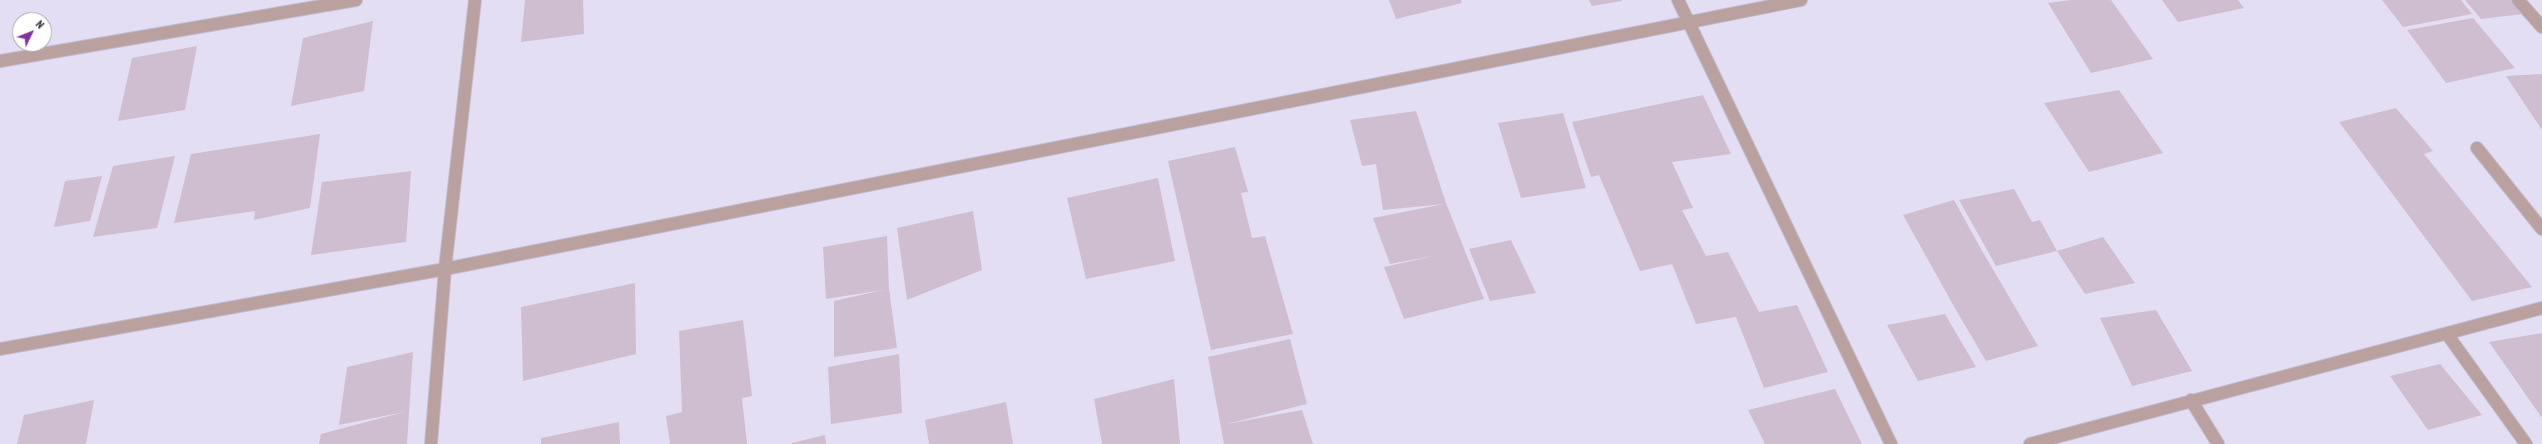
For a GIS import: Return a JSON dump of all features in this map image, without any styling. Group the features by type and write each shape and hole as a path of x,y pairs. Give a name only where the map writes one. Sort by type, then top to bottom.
{"street":[{"path":"0,61 356,0"},
{"path":"431,444 445,269 475,0"},
{"path":"1678,0 1891,444"},
{"path":"0,349 445,269 1689,24 1801,0"},
{"path":"2518,0 2542,27"},
{"path":"2477,148 2542,229"},
{"path":"2030,444 2542,308"},
{"path":"2447,334 2526,444"},
{"path":"2191,400 2218,444"}],"building":[{"path":"525,0 583,0 584,34 521,42"},
{"path":"1389,0 1461,0 1462,3 1396,19"},
{"path":"1589,0 1622,0 1622,1 1592,6"},
{"path":"2071,0 2111,0 2153,59 2091,73 2048,3"},
{"path":"2162,0 2238,0 2244,8 2178,22"},
{"path":"2382,0 2461,0 2472,14 2403,27"},
{"path":"2465,0 2511,0 2523,14 2481,19"},
{"path":"2473,18 2515,68 2446,83 2407,30"},
{"path":"373,21 364,91 291,106 303,38"},
{"path":"197,46 185,110 118,121 132,58"},
{"path":"2542,74 2542,130 2506,76"},
{"path":"2119,90 2163,153 2089,172 2044,103"},
{"path":"1703,95 1731,154 1672,162 1693,208 1682,210 1706,256 1728,252 1759,312 1797,305 1828,372 1764,388 1736,317 1696,324 1672,264 1640,271 1599,175 1591,177 1572,122"},
{"path":"2396,108 2433,151 2424,154 2532,287 2472,301 2339,122"},
{"path":"1416,111 1446,203 1484,299 1404,319 1384,267 1434,256 1390,264 1373,218 1444,204 1383,210 1376,164 1362,166 1350,120"},
{"path":"1563,113 1586,188 1521,198 1498,123"},
{"path":"320,134 310,208 254,220 255,211 174,223 191,154"},
{"path":"1235,147 1248,192 1241,193 1252,238 1265,236 1293,334 1211,350 1168,161"},
{"path":"175,156 157,228 93,237 113,166"},
{"path":"411,171 406,242 311,255 322,182"},
{"path":"102,176 90,221 54,227 65,181"},
{"path":"1158,178 1175,261 1086,279 1067,198"},
{"path":"2014,189 2032,222 2040,220 2057,251 1996,266 1959,200"},
{"path":"1954,200 2038,346 1986,361 1903,215"},
{"path":"973,211 982,270 907,300 897,228"},
{"path":"887,236 889,289 897,348 834,357 834,301 883,290 826,299 823,247"},
{"path":"2103,237 2135,283 2085,294 2057,251"},
{"path":"1511,240 1536,293 1490,301 1469,249"},
{"path":"635,283 636,354 523,381 521,307"},
{"path":"2156,310 2192,371 2132,386 2100,318"},
{"path":"1945,314 1976,367 1918,381 1887,325"},
{"path":"743,320 752,396 742,398 747,444 670,444 666,416 682,412 679,331"},
{"path":"2542,333 2542,418 2489,342"},
{"path":"1290,339 1307,404 1227,424 1302,410 1313,444 1224,444 1208,357"},
{"path":"413,352 407,444 319,444 321,434 404,412 339,425 347,367"},
{"path":"899,354 902,413 831,424 828,367"},
{"path":"2440,364 2482,415 2428,430 2390,376"},
{"path":"1174,379 1180,444 1102,444 1094,399"},
{"path":"1835,389 1862,444 1765,444 1748,410"},
{"path":"94,400 86,444 17,444 24,415"},
{"path":"1006,402 1013,444 929,444 925,420"},
{"path":"619,422 620,444 541,444 541,438"},
{"path":"825,435 826,444 792,444 792,443"}]}
